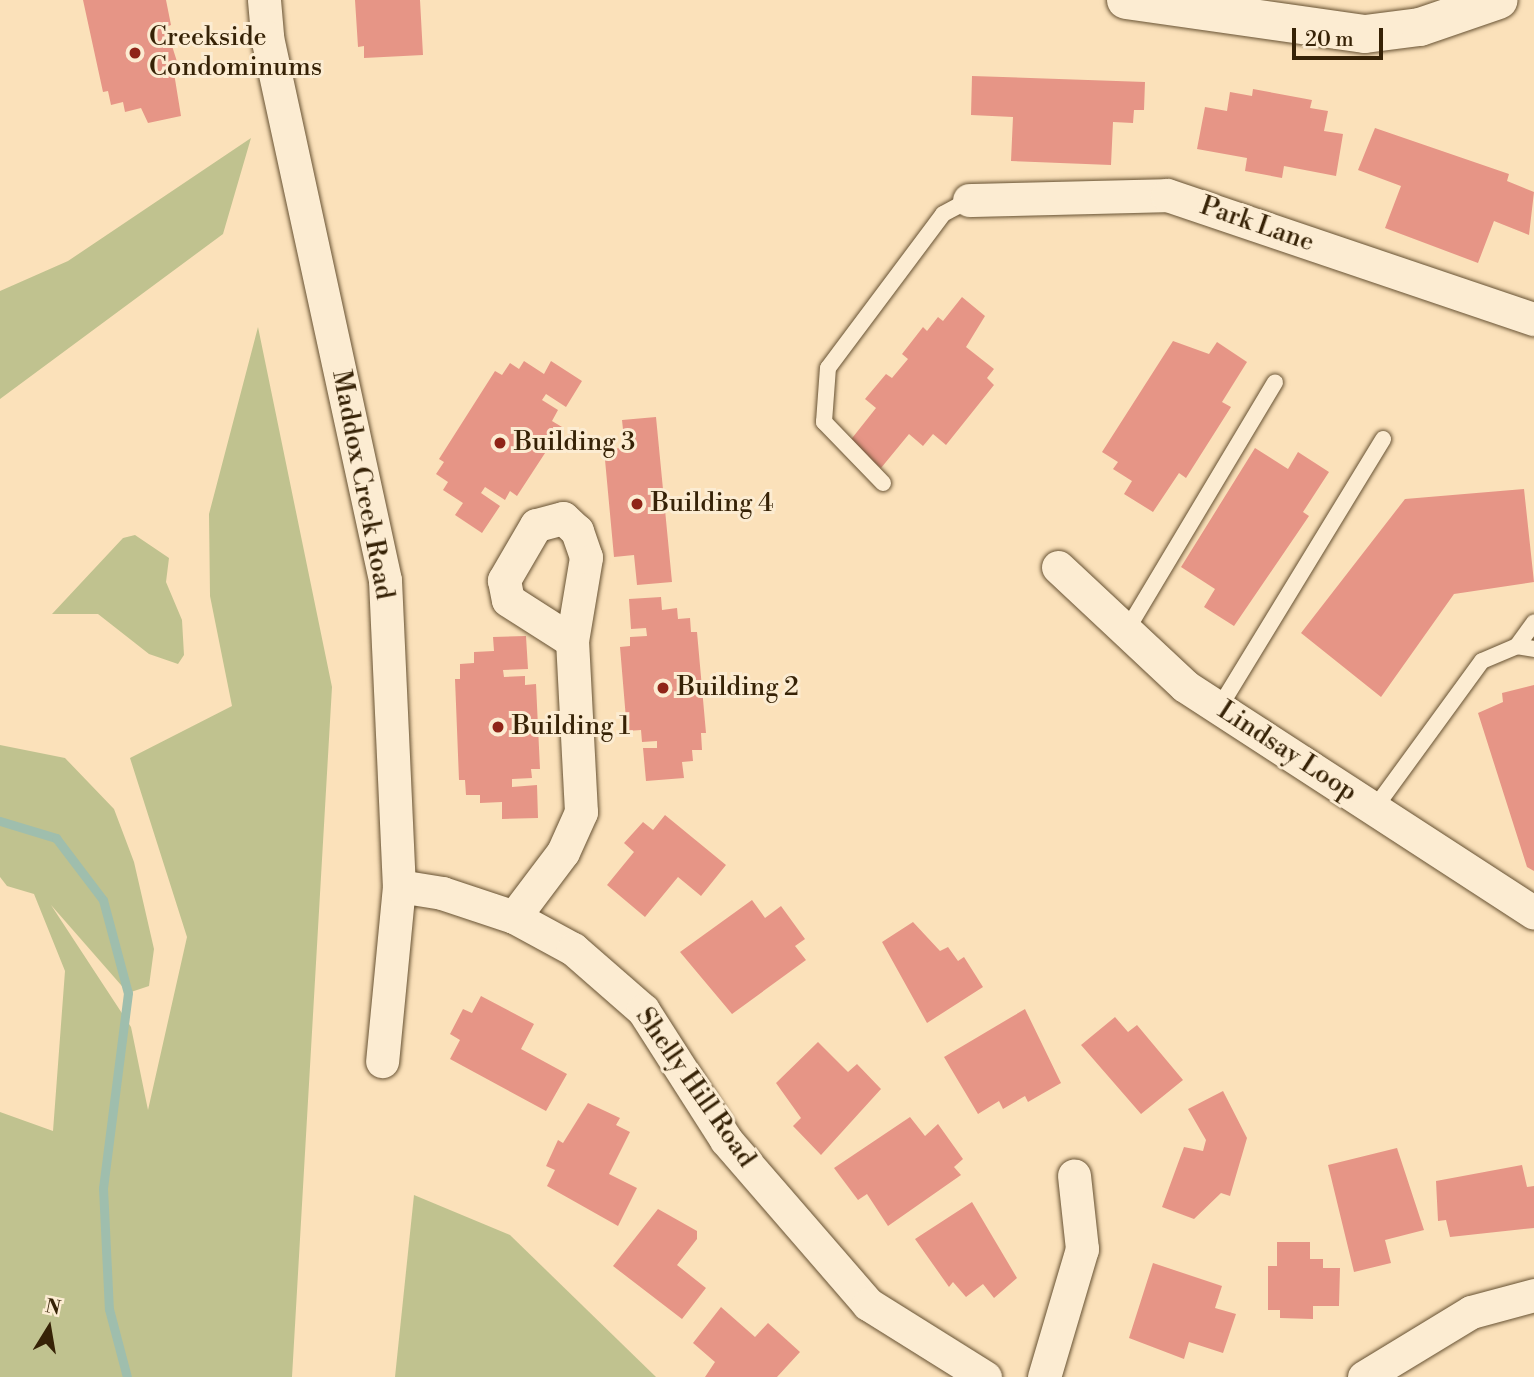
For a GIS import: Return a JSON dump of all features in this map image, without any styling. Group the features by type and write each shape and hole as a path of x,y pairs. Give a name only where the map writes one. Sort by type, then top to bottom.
{"street":[{"name":"Maddox Creek Road","path":"264,0 267,37 385,580 398,886 383,1061"},
{"path":"1126,0 1365,34 1420,27 1499,0"},
{"name":"Park Lane","path":"969,200 1167,195 1534,318"},
{"name":"Lindsay Loop","path":"1058,567 1125,633 1219,708 1534,913"},
{"path":"514,917 563,852 581,812 572,641"},
{"name":"Shelly Hill Road","path":"398,886 442,892 514,917 573,949 643,1010 726,1140 868,1304 985,1377"},
{"path":"1044,1377 1082,1249 1074,1175"},
{"path":"1364,1377 1471,1312 1534,1295"}],"lane":[{"path":"883,483 824,422 828,368 943,214 969,200"},
{"path":"1125,633 1275,382"},
{"path":"1219,708 1383,439"},
{"path":"1374,809 1482,662 1517,646 1534,622"},
{"path":"1517,646 1534,649"}],"green space":[{"path":"251,138 223,234 0,399 0,291 68,261"},
{"path":"258,327 332,687 292,1377 0,1377 0,1112 53,1131 65,971 34,894 7,886 0,877 0,745 65,758 114,809 134,862 154,949 149,986 128,993 51,905 131,1027 148,1110 187,937 130,758 232,706 210,596 209,514"},
{"path":"135,535 169,558 166,582 182,620 184,655 178,664 149,654 98,614 52,614 123,538"},
{"path":"414,1195 510,1235 656,1377 395,1377"}],"building":[{"name":"Creekside Condominums","path":"83,0 166,0 171,25 166,27 180,71 174,73 181,116 148,123 141,108 125,112 123,102 111,105 108,91 103,92"},
{"name":"Creekside Condominums","path":"355,0 420,0 423,55 364,58 364,46 358,47"},
{"path":"972,76 1145,82 1144,110 1134,110 1133,123 1113,122 1111,165 1011,161 1013,117 971,115"},
{"path":"1253,89 1312,100 1310,108 1328,111 1324,131 1343,134 1336,176 1284,166 1282,178 1245,171 1247,158 1197,149 1205,107 1227,111 1230,92 1252,96"},
{"path":"1375,128 1509,174 1507,181 1534,192 1529,235 1494,221 1478,263 1385,228 1401,186 1358,170"},
{"path":"962,297 985,316 966,347 994,369 987,378 994,385 946,445 933,434 923,446 909,434 881,468 849,442 876,408 865,399 886,374 892,378 908,359 902,354 923,327 927,331 938,317 943,321"},
{"path":"1173,341 1209,354 1217,342 1247,362 1222,402 1231,407 1186,478 1179,473 1153,512 1124,494 1132,481 1113,469 1118,462 1102,452"},
{"name":"Building 3","path":"524,361 544,374 551,361 582,381 566,407 546,394 542,400 558,410 552,421 562,427 517,496 510,491 505,500 485,487 481,493 500,506 482,533 455,515 463,503 443,490 448,482 436,474 444,462 439,459 495,371 502,375 510,363 519,369"},
{"name":"Building 4","path":"656,417 672,582 637,585 634,555 614,557 604,449 625,448 622,420"},
{"path":"1255,448 1288,469 1298,452 1329,472 1303,512 1309,516 1234,626 1204,607 1215,589 1181,567"},
{"path":"1524,489 1534,582 1454,594 1381,697 1301,633 1405,499"},
{"name":"Building 2","path":"661,597 662,610 677,608 678,619 690,618 691,632 697,632 706,733 701,733 702,750 692,750 693,761 682,762 684,778 646,781 643,748 657,748 657,741 642,742 641,730 627,731 620,647 630,646 630,637 647,636 646,628 631,629 629,599"},
{"name":"Building 1","path":"526,636 528,669 503,670 504,677 525,676 525,685 536,684 540,769 531,769 532,778 512,779 512,787 537,785 538,818 502,819 502,802 480,803 480,795 466,795 465,780 459,780 455,679 460,679 460,664 474,663 474,652 494,651 493,637"},
{"path":"1534,685 1534,871 1527,867 1478,713 1503,702 1502,693"},
{"path":"665,815 726,865 701,896 678,877 645,917 607,885 634,852 624,843 643,822 653,830"},
{"path":"752,900 765,918 781,906 805,939 795,946 806,960 732,1014 680,952"},
{"path":"913,922 940,951 948,947 958,961 964,957 983,987 927,1023 882,942"},
{"path":"481,996 534,1024 521,1049 567,1074 546,1111 450,1059 460,1040 450,1034 463,1009 472,1013"},
{"path":"1025,1009 1061,1083 1028,1102 1025,1096 1003,1109 999,1101 978,1114 944,1057"},
{"path":"1115,1017 1128,1032 1137,1025 1183,1080 1141,1114 1081,1045"},
{"path":"818,1042 848,1072 857,1064 881,1089 821,1155 793,1126 801,1118 776,1083"},
{"path":"1223,1091 1247,1138 1230,1196 1221,1193 1194,1219 1162,1207 1184,1147 1203,1151 1206,1140 1188,1109"},
{"path":"588,1103 620,1118 616,1125 630,1132 609,1174 637,1188 618,1226 547,1186 555,1170 546,1166 558,1140 563,1143"},
{"path":"910,1117 925,1136 938,1124 963,1159 954,1167 961,1175 888,1226 867,1194 858,1200 834,1168"},
{"path":"1397,1148 1424,1230 1385,1240 1391,1263 1354,1272 1328,1165"},
{"path":"1522,1165 1527,1187 1534,1186 1534,1228 1450,1237 1446,1220 1438,1221 1436,1181"},
{"path":"972,1202 1017,1278 994,1298 983,1284 966,1297 953,1282 949,1287 915,1239"},
{"path":"658,1209 697,1231 697,1239 677,1265 706,1288 682,1319 613,1266"},
{"path":"1277,1242 1310,1242 1310,1259 1323,1259 1323,1268 1340,1268 1339,1306 1313,1306 1313,1319 1280,1318 1280,1310 1268,1310 1268,1266 1277,1266"},
{"path":"1153,1263 1222,1286 1215,1308 1236,1314 1223,1353 1189,1342 1184,1359 1129,1338"},
{"path":"721,1307 755,1337 768,1323 800,1352 777,1377 705,1377 715,1362 693,1343"}],"waterway":[{"path":"0,821 56,838 103,900 128,993 103,1188 109,1309 127,1377"}],"place":[{"name":"Creekside Condominums","path":"135,53"},
{"name":"Building 3","path":"500,443"},
{"name":"Building 4","path":"637,504"},
{"name":"Building 2","path":"663,688"},
{"name":"Building 1","path":"498,727"}]}
